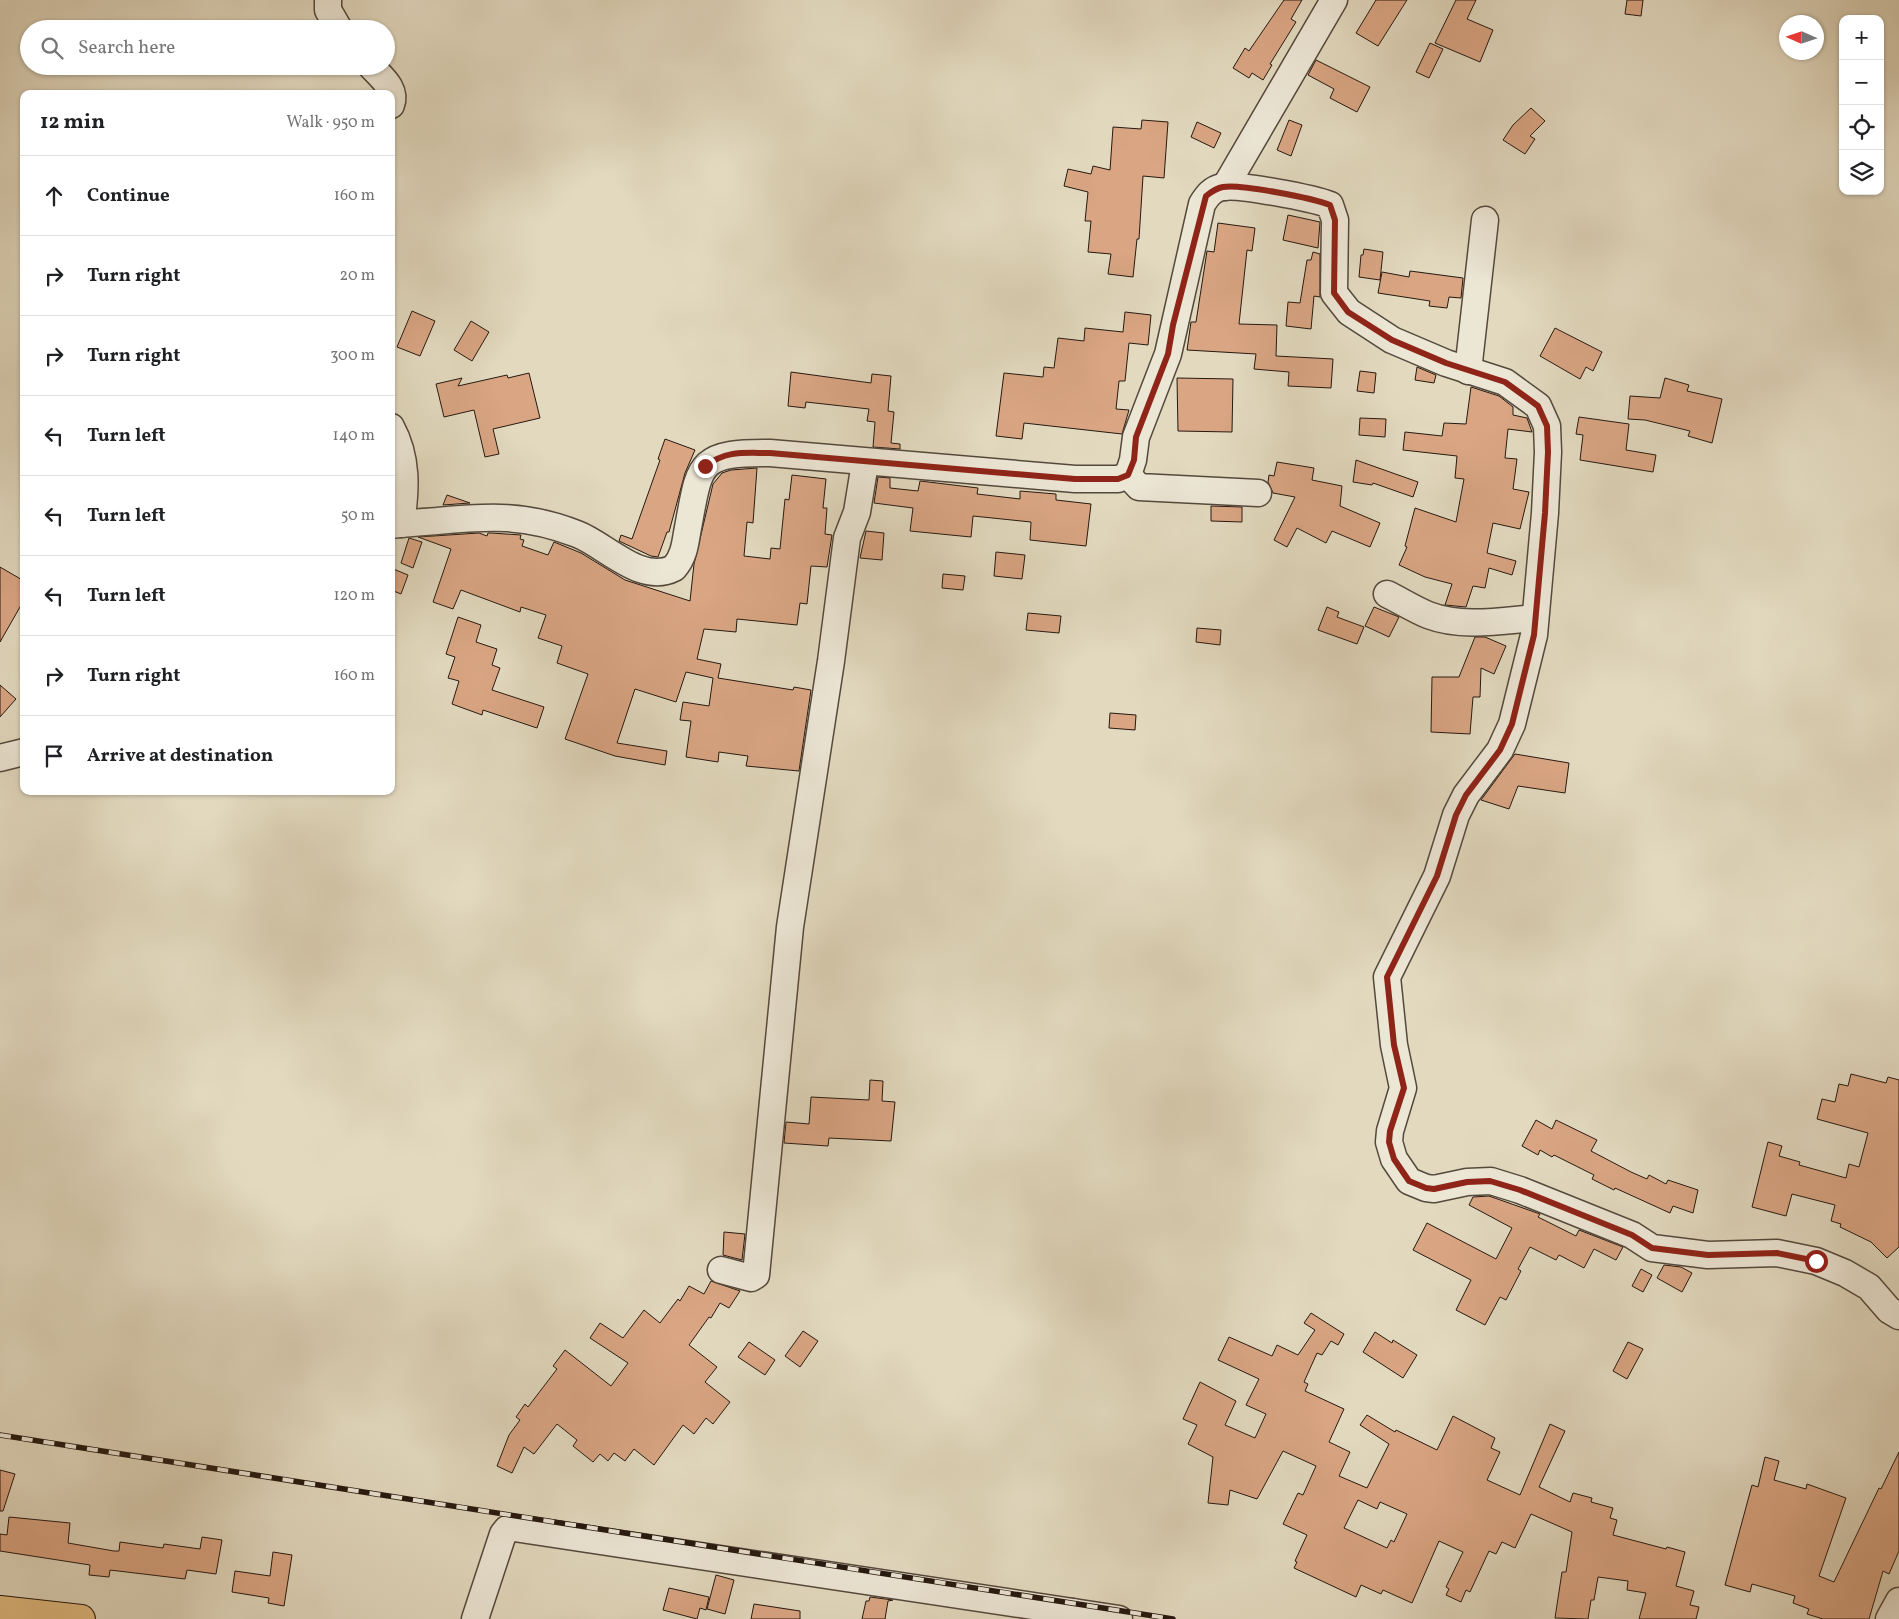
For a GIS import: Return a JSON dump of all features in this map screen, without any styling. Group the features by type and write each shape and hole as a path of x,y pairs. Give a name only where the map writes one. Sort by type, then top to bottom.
{"highway":[{"path":"0,1610 29,1616 81,1619"}],"street":[{"path":"328,0 328,10 334,20"},
{"path":"1225,187 1334,0"},
{"path":"379,75 392,90"},
{"path":"395,435 405,470 406,491 396,525 488,516 522,518 579,535 648,571 670,570 678,564 683,554 697,479 705,466 720,456 734,453 770,453 865,463 1098,480 1118,479 1128,475 1134,460 1136,437 1168,354 1202,204 1211,192 1225,187 1302,197 1330,205 1335,220 1334,293 1348,312 1392,340 1468,371 1505,382 1538,406 1547,426 1548,452 1545,513 1534,635 1507,738 1466,795 1456,815 1437,876 1387,977 1393,1036 1404,1088 1390,1131 1389,1142 1394,1159 1409,1181 1426,1188 1434,1189 1473,1181 1490,1181 1520,1190 1632,1235 1652,1248 1708,1255 1777,1253 1816,1261 1845,1273 1869,1287 1889,1310 1899,1316"},
{"path":"1468,371 1485,220"},
{"path":"721,1270 751,1278 756,1275 790,927 831,661 847,538 857,512 865,463"},
{"path":"1128,475 1139,487 1258,493"},
{"path":"1387,594 1427,615 1455,621 1479,623 1535,618"},
{"path":"0,758 20,753"},
{"path":"475,1619 502,1534 507,1529 514,1528 1065,1616 1119,1619"},
{"path":"1889,1619 1899,1601"}],"building":[{"path":"1284,0 1302,0 1291,19 1296,22 1270,64 1272,65 1263,80 1252,73 1249,78 1233,68 1245,48 1249,51"},
{"path":"1376,0 1407,0 1378,46 1356,33"},
{"path":"1456,0 1476,0 1467,19 1493,30 1480,62 1435,43"},
{"path":"1627,0 1643,0 1641,16 1625,14"},
{"path":"1430,43 1443,49 1429,78 1416,72"},
{"path":"1316,60 1370,87 1357,112 1330,98 1334,89 1308,75"},
{"path":"1531,108 1545,121 1530,136 1535,139 1525,154 1503,140 1513,125"},
{"path":"1142,120 1168,122 1164,178 1143,176 1139,239 1137,239 1133,277 1108,274 1111,254 1088,252 1091,221 1085,221 1088,192 1064,186 1068,169 1091,174 1093,166 1110,170 1113,127 1141,129"},
{"path":"1289,120 1302,125 1291,156 1277,150"},
{"path":"1197,122 1221,133 1214,148 1191,137"},
{"path":"1288,215 1320,222 1318,248 1283,240"},
{"path":"1218,223 1255,228 1252,251 1247,250 1239,324 1277,325 1276,356 1333,359 1331,388 1288,386 1289,372 1254,369 1256,354 1187,350 1191,322 1196,322 1207,251 1214,252"},
{"path":"1364,249 1383,252 1380,280 1359,277 1361,255 1363,255"},
{"path":"1313,252 1320,254 1320,297 1314,296 1311,329 1286,326 1288,302 1300,303 1307,260 1311,260"},
{"path":"1410,271 1463,278 1461,298 1449,297 1447,308 1429,306 1430,301 1378,293 1382,272 1409,277"},
{"path":"412,311 435,321 420,356 397,347"},
{"path":"1125,312 1151,315 1148,345 1129,343 1125,381 1119,381 1116,409 1129,410 1122,434 1024,423 1022,439 996,436 1004,373 1043,377 1044,367 1054,368 1058,338 1084,341 1085,328 1123,332"},
{"path":"471,321 489,332 472,361 454,350"},
{"path":"1555,328 1602,352 1593,371 1586,367 1580,379 1540,356"},
{"path":"1417,367 1436,375 1434,383 1415,380"},
{"path":"1360,371 1376,373 1374,393 1357,391"},
{"path":"791,372 871,383 872,374 891,376 888,411 894,412 891,443 900,444 900,449 873,447 875,422 867,421 869,409 806,402 805,408 788,406"},
{"path":"529,373 540,418 493,429 499,454 485,457 474,410 444,417 436,384 462,378 458,386 507,375 508,378"},
{"path":"1177,378 1233,379 1232,432 1178,431"},
{"path":"1665,378 1689,385 1687,391 1722,399 1712,443 1688,436 1690,431 1645,420 1628,419 1630,396 1660,398"},
{"path":"1471,387 1499,396 1513,407 1513,415 1527,418 1532,432 1508,429 1505,458 1517,459 1513,489 1529,492 1520,529 1493,523 1487,553 1516,561 1512,575 1489,568 1485,588 1473,586 1466,607 1445,605 1452,584 1425,577 1399,565 1407,547 1405,546 1415,508 1456,522 1464,479 1455,478 1457,456 1403,450 1405,432 1442,436 1444,423 1466,424"},
{"path":"1579,417 1629,424 1626,450 1656,455 1653,472 1580,460 1583,435 1576,434"},
{"path":"1360,418 1386,419 1385,437 1359,435"},
{"path":"665,439 695,450 685,473 669,532 667,532 658,557 651,556 619,541 621,535 632,539 660,460 658,459"},
{"path":"1356,460 1418,482 1413,497 1373,483 1372,485 1353,482"},
{"path":"1277,462 1314,468 1312,480 1342,486 1340,506 1380,523 1370,547 1332,531 1326,543 1297,528 1287,547 1274,540 1295,497 1273,493 1268,482 1269,475 1274,476"},
{"path":"757,468 753,523 747,522 744,556 770,559 771,548 780,549 785,499 789,500 792,475 826,479 823,508 827,508 825,534 832,535 827,567 811,566 807,604 800,603 797,625 737,619 736,632 704,629 697,659 721,664 718,678 793,690 794,687 811,690 799,771 746,766 748,756 719,752 718,762 686,757 691,721 680,720 683,702 709,706 713,678 686,672 676,702 635,689 617,743 667,751 665,765 615,756 565,739 588,674 557,663 562,646 538,638 546,615 521,607 520,612 461,590 453,609 433,602 451,549 418,537 479,533 487,536 488,533 521,535 520,539 524,540 522,546 548,555 554,542 581,553 625,580 690,601 694,564 713,484 722,473 731,470"},
{"path":"878,477 890,478 890,488 918,491 920,481 978,488 977,494 1020,499 1020,491 1056,494 1056,500 1091,504 1086,546 1030,540 1031,522 973,516 971,537 910,531 913,508 874,503"},
{"path":"447,495 470,503 443,505"},
{"path":"1211,506 1242,507 1242,522 1211,521"},
{"path":"866,531 884,533 882,560 860,558"},
{"path":"409,538 422,542 413,568 401,563"},
{"path":"996,552 1025,555 1022,579 994,576"},
{"path":"0,567 20,579 20,607 0,642"},
{"path":"395,570 408,575 401,594 395,592"},
{"path":"943,574 965,576 963,590 942,588"},
{"path":"1327,607 1339,612 1337,617 1364,627 1357,644 1318,630"},
{"path":"1374,607 1399,617 1389,637 1365,626"},
{"path":"1028,613 1061,616 1059,633 1026,630"},
{"path":"458,617 481,625 476,642 497,649 492,665 500,668 492,690 544,707 537,728 483,710 482,715 452,704 459,681 448,678 455,657 446,654"},
{"path":"1197,628 1221,630 1220,645 1196,642"},
{"path":"1475,637 1485,637 1506,646 1494,674 1481,668 1480,697 1473,697 1470,734 1431,732 1432,677 1459,677"},
{"path":"0,685 16,699 0,717"},
{"path":"1110,713 1136,715 1135,730 1109,728"},
{"path":"1515,754 1569,763 1565,793 1518,786 1509,809 1481,800"},
{"path":"1851,1074 1886,1083 1888,1077 1899,1080 1899,1247 1887,1258 1871,1242 1840,1227 1841,1224 1831,1221 1835,1205 1792,1194 1786,1216 1752,1207 1768,1142 1782,1146 1779,1156 1800,1162 1799,1165 1846,1178 1849,1164 1859,1167 1868,1133 1817,1119 1822,1099 1835,1102 1839,1084 1848,1086"},
{"path":"870,1080 883,1081 882,1101 895,1102 891,1141 829,1138 828,1146 784,1143 786,1122 809,1124 811,1097 869,1100"},
{"path":"1536,1120 1552,1129 1556,1120 1597,1140 1591,1151 1647,1179 1649,1175 1666,1184 1668,1180 1698,1190 1693,1213 1673,1206 1670,1213 1592,1179 1594,1175 1554,1155 1552,1157 1540,1150 1538,1155 1522,1146"},
{"path":"1489,1196 1540,1214 1538,1217 1576,1236 1579,1230 1623,1247 1616,1260 1594,1249 1584,1268 1559,1255 1556,1260 1530,1247 1518,1269 1521,1271 1506,1300 1500,1297 1485,1325 1456,1310 1471,1280 1413,1250 1427,1223 1496,1259 1512,1228 1469,1205 1473,1197"},
{"path":"724,1232 745,1234 742,1260 723,1255"},
{"path":"1664,1265 1681,1267 1692,1273 1682,1292 1657,1278"},
{"path":"1641,1269 1652,1275 1643,1292 1632,1286"},
{"path":"711,1281 740,1291 729,1308 720,1303 711,1318 709,1317 689,1345 717,1367 705,1382 730,1402 713,1424 706,1418 694,1434 683,1425 654,1465 634,1449 625,1461 614,1453 608,1461 600,1454 593,1462 573,1446 577,1440 557,1424 534,1454 524,1447 512,1473 497,1466 509,1435 520,1420 516,1417 525,1404 528,1407 557,1369 553,1366 565,1350 611,1386 628,1363 590,1338 600,1323 623,1338 644,1310 660,1323 678,1299 680,1301 689,1286 704,1294"},
{"path":"1311,1313 1344,1334 1338,1345 1331,1341 1322,1355 1317,1353 1304,1382 1308,1384 1305,1391 1344,1409 1329,1442 1350,1452 1339,1476 1367,1488 1389,1444 1360,1425 1367,1415 1395,1432 1396,1430 1437,1450 1453,1416 1495,1438 1491,1448 1500,1452 1487,1480 1520,1495 1550,1424 1565,1431 1539,1487 1570,1502 1573,1493 1592,1498 1591,1502 1613,1508 1610,1518 1617,1520 1613,1535 1685,1552 1676,1586 1694,1591 1690,1605 1699,1607 1696,1619 1639,1619 1646,1593 1627,1590 1628,1581 1598,1577 1588,1619 1555,1618 1562,1572 1566,1572 1572,1532 1531,1514 1515,1548 1502,1542 1496,1554 1489,1551 1470,1592 1466,1590 1461,1602 1446,1595 1449,1589 1446,1587 1463,1552 1439,1541 1412,1603 1383,1590 1381,1594 1361,1585 1356,1597 1294,1568 1297,1562 1295,1561 1307,1535 1283,1524 1298,1493 1303,1495 1316,1466 1283,1451 1257,1499 1230,1490 1228,1505 1208,1503 1213,1457 1188,1444 1197,1425 1183,1419 1200,1382 1236,1401 1225,1425 1255,1438 1266,1414 1246,1405 1259,1379 1218,1360 1229,1337 1272,1356 1277,1345 1298,1355 1315,1330 1304,1323","holes":["1358,1500 1377,1509 1380,1502 1407,1514 1394,1542 1391,1540 1387,1548 1344,1528"]},
{"path":"803,1331 818,1341 800,1367 785,1356"},
{"path":"1375,1332 1392,1343 1393,1340 1417,1355 1403,1378 1363,1352"},
{"path":"749,1342 775,1360 765,1375 738,1357"},
{"path":"1628,1342 1643,1349 1627,1379 1613,1371"},
{"path":"1899,1452 1899,1551 1889,1574 1883,1571 1869,1619 1823,1619 1807,1614 1809,1609 1793,1603 1795,1596 1752,1584 1750,1592 1725,1585 1752,1485 1758,1487 1765,1457 1779,1461 1774,1480 1806,1489 1807,1484 1846,1498 1819,1576 1834,1582 1879,1488 1881,1489"},
{"path":"0,1470 15,1474 3,1511 0,1511"},
{"path":"9,1517 70,1523 68,1543 114,1551 119,1551 120,1542 163,1548 164,1544 200,1549 202,1537 222,1540 216,1574 187,1570 185,1579 110,1570 109,1577 89,1575 90,1565 0,1551 0,1534 7,1535"},
{"path":"273,1552 292,1555 284,1606 268,1603 269,1598 232,1592 235,1571 270,1576"},
{"path":"716,1575 734,1580 725,1614 707,1609"},
{"path":"669,1588 709,1597 706,1610 700,1608 697,1619 663,1610"},
{"path":"870,1597 893,1600 888,1601 885,1619 862,1619 866,1601 869,1601"},
{"path":"754,1604 800,1611 800,1619 751,1619"}],"railway":[{"path":"0,1435 1173,1619"}],"route":[{"path":"705,466 720,456 734,453 770,453 865,463 1075,479 1118,479 1128,475 1134,460 1136,437 1168,354 1173,325 1196,237 1202,204 1206,196 1225,187 1302,197 1330,205 1334,212 1335,220 1334,293 1348,312 1392,340 1480,376 1505,382 1538,406 1547,426 1548,452 1545,513 1534,635 1512,724 1500,750 1466,795 1456,815 1437,876 1408,936 1394,959 1387,977 1388,1003 1394,1045 1404,1088 1390,1131 1389,1142 1394,1159 1409,1181 1426,1188 1434,1189 1479,1180 1490,1181 1520,1190 1632,1235 1652,1248 1708,1255 1777,1253 1816,1261"}]}
